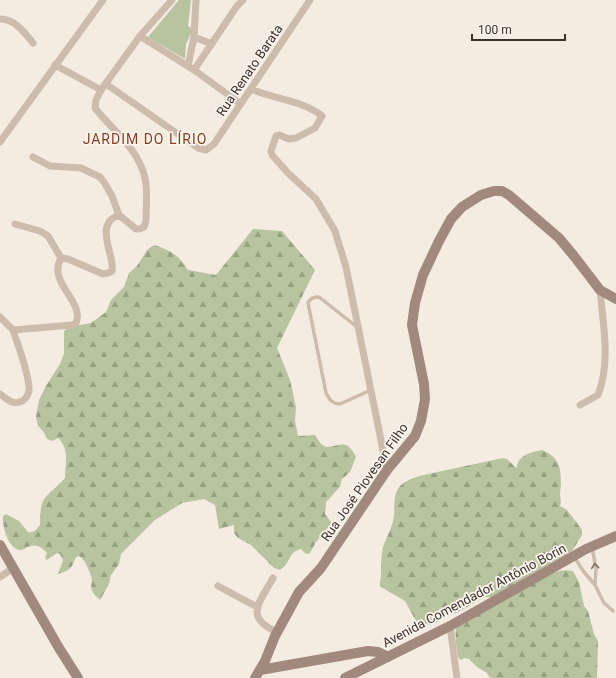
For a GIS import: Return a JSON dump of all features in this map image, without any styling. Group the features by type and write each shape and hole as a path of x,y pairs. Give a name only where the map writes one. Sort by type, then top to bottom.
{"street":[{"path":"0,142 103,0"},
{"path":"33,157 50,166 81,168 100,177 112,196 119,216 132,227 140,229 144,227 146,221 146,179 142,167 136,156 120,135 95,108 96,100 101,90 140,36 172,0"},
{"path":"191,68 196,0"},
{"path":"191,68 212,44 237,6 243,0"},
{"name":"Rua Renato Barata","path":"106,84 198,148 206,150 214,144 310,0"},
{"path":"0,19 8,19 19,26 33,43"},
{"path":"140,36 191,68 241,104"},
{"path":"194,37 212,44"},
{"path":"55,65 101,90"},
{"path":"251,89 297,104 322,116 315,128 296,138 289,139 279,135 276,136 271,151 272,155 288,173 316,199 335,231 346,267 387,470"},
{"name":"Rua José Piovesan Filho","path":"258,674 277,632 299,592 321,568 387,470 415,436 421,421 425,399 424,384 412,325 415,303 423,275 439,241 452,219 462,207 481,195 502,191 509,195 559,238 600,290 616,299"},
{"path":"61,258 68,259 102,274 108,274 112,271 112,260 107,248 106,235 109,224 114,217 119,216"},
{"path":"15,224 40,231 48,236 61,258"},
{"path":"13,330 72,325 76,323 78,312 60,281 58,263 61,258"},
{"path":"580,405 598,395 606,362 600,290"},
{"path":"0,317 13,330 28,384 28,395 20,402 12,403 0,394"},
{"name":"Avenida Comendador Antônio Borin","path":"345,678 450,626 573,556 616,536"},
{"path":"0,545 59,648 78,678"},
{"path":"0,577 13,568"},
{"path":"273,578 257,607 256,615 259,621 268,628 277,632"},
{"path":"218,586 257,607"},
{"path":"450,626 457,678"},
{"path":"258,674 368,651 378,652 388,657"}],"lane":[{"path":"358,327 319,297 313,297 308,302 326,393 330,401 335,404 340,404 371,390"},
{"path":"592,547 596,569 595,585"},
{"path":"573,556 595,585 604,603 613,611"}],"green space":[{"path":"179,0 191,0 188,26 193,29 186,44 185,59 148,37"},
{"path":"253,229 282,231 315,270 277,348 290,380 296,407 295,421 298,436 315,435 321,444 326,447 344,444 347,445 356,457 350,472 342,479 340,487 326,502 325,514 331,522 330,526 316,542 310,553 306,554 301,549 297,551 291,555 284,567 280,570 274,568 251,545 238,538 234,533 234,525 219,529 215,505 204,499 182,503 155,520 121,554 119,564 111,575 109,584 100,600 95,595 91,587 92,580 90,574 85,563 79,556 76,557 70,568 58,574 63,560 60,554 57,553 47,560 45,558 47,553 37,546 32,546 21,550 16,549 9,541 4,525 3,516 6,514 19,521 28,532 35,531 40,525 41,507 45,497 65,478 66,457 62,442 58,438 52,441 47,439 43,431 38,426 36,417 39,400 60,364 64,354 64,331 69,327 91,323 106,312 111,300 124,287 129,273 137,266 147,250 154,245 174,254 181,260 188,270 216,275"},
{"path":"542,450 552,456 558,463 561,478 560,506 567,510 577,523 582,530 582,535 572,551 508,589 521,587 547,575 560,571 573,571 579,582 584,606 588,611 594,634 598,641 597,678 490,678 487,673 477,667 469,659 459,659 456,646 456,626 491,597 485,597 430,625 416,621 405,601 380,585 383,547 393,521 396,493 402,484 419,476 503,458 507,459 516,468 523,457 530,453"}],"district":[{"name":"JARDIM DO LÍRIO","path":"145,139"}]}
